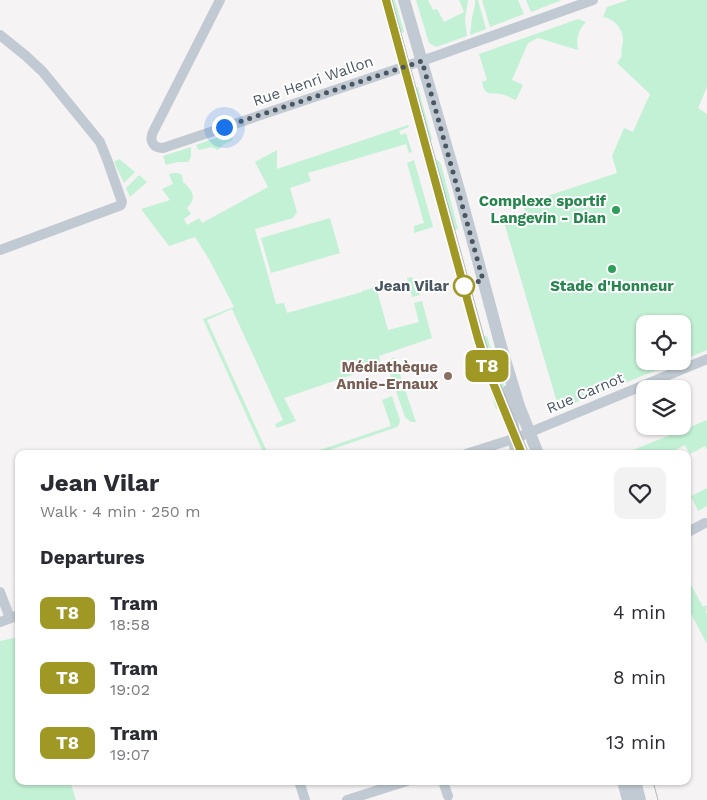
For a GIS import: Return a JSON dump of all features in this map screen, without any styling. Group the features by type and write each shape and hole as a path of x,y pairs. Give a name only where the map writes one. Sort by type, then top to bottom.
{"street":[{"name":"Rue Henri Wallon","path":"220,0 153,132 151,140 153,145 158,148 164,148 422,61 593,0"},
{"path":"404,0 500,343 537,450"},
{"path":"0,36 43,72 100,142 122,202 116,208 0,250"},
{"path":"500,343 508,382 515,450"},
{"name":"Rue Carnot","path":"479,450 514,439 707,359"},
{"path":"691,530 705,523"},
{"path":"0,592 10,619"},
{"path":"300,785 305,800"},
{"path":"346,800 393,785"},
{"path":"445,785 448,796"},
{"path":"624,785 628,800"},
{"path":"636,785 640,800"}],"green space":[{"path":"383,0 395,0 404,32 392,36"},
{"path":"416,0 428,0 433,10 437,9 444,22 464,12 459,0 468,0 465,20 467,36 436,47 429,43"},
{"path":"475,0 478,0 486,29 470,35 475,5"},
{"path":"482,0 518,0 524,14 490,27"},
{"path":"526,0 562,0 531,12"},
{"name":"Complexe sportif Langevin - Dian","path":"628,0 707,0 707,87 698,108 707,114 707,350 691,357 691,315 636,315 636,370 657,370 559,409 504,222 526,215 523,204 617,173 612,156 624,128 633,132 650,94 617,63 622,56 623,36 620,28 614,22 603,17 607,7"},
{"path":"578,19 586,22 578,35 578,50 538,38 528,43 512,80 523,85 516,100 502,94 486,92 482,82 487,80 479,54"},
{"path":"418,87 432,139 423,147 407,90"},
{"path":"408,125 409,127 399,131 401,135 406,133 412,152 409,153 406,144 308,173 311,181 290,188 297,212 293,218 255,229 276,304 284,303 287,313 376,287 388,330 419,322 414,303 422,301 432,338 379,356 381,365 284,398 296,421 277,428 275,424 283,420 232,309 207,320 266,450 262,450 203,319 234,307 195,237 169,246 141,209 170,200 162,189 173,184 169,174 179,173 182,175 183,182 191,191 193,197 187,208 191,214 184,219 187,225 199,218 202,223 268,187 255,162 277,150 277,169"},
{"path":"231,133 233,140 218,150 211,147 200,150 196,145"},
{"path":"191,147 191,157 188,162 166,165 163,156"},
{"path":"426,158 435,158 441,164 458,229 447,233"},
{"path":"119,159 135,172 124,183 114,162"},
{"path":"414,160 433,227 414,233 414,226 424,223 407,163"},
{"path":"139,175 147,182 130,197 126,188"},
{"path":"330,218 340,253 271,273 261,238"},
{"path":"412,277 417,284 420,295 412,297 407,278"},
{"path":"487,336 504,385 507,406 496,409 475,338"},
{"path":"394,357 416,422 411,422 405,417 388,368 389,361"},
{"path":"392,396 400,420 397,427 330,450 320,450 391,426 382,400"},
{"path":"707,420 707,449 705,446 691,453 691,450 688,450 685,445 676,450 633,450 670,435 691,435 691,426"},
{"path":"707,488 707,506 698,511 691,496"},
{"path":"691,585 703,607 707,605 707,644 691,614"},
{"path":"15,638 15,785 71,785 76,800 0,800 0,641"}],"tram line":[{"name":"T8","path":"386,0 478,339 489,373 520,450"},
{"path":"392,0 484,337 495,371 527,450"},
{"path":"654,785 658,800"}],"place":[{"name":"Complexe sportif Langevin - Dian","path":"616,210"},
{"name":"Stade d'Honneur","path":"612,269"},
{"name":"Jean Vilar","path":"464,286"},
{"name":"Médiathèque Annie-Ernaux","path":"448,376"}],"route":[{"path":"224,127 422,61 483,280 464,286"}]}
